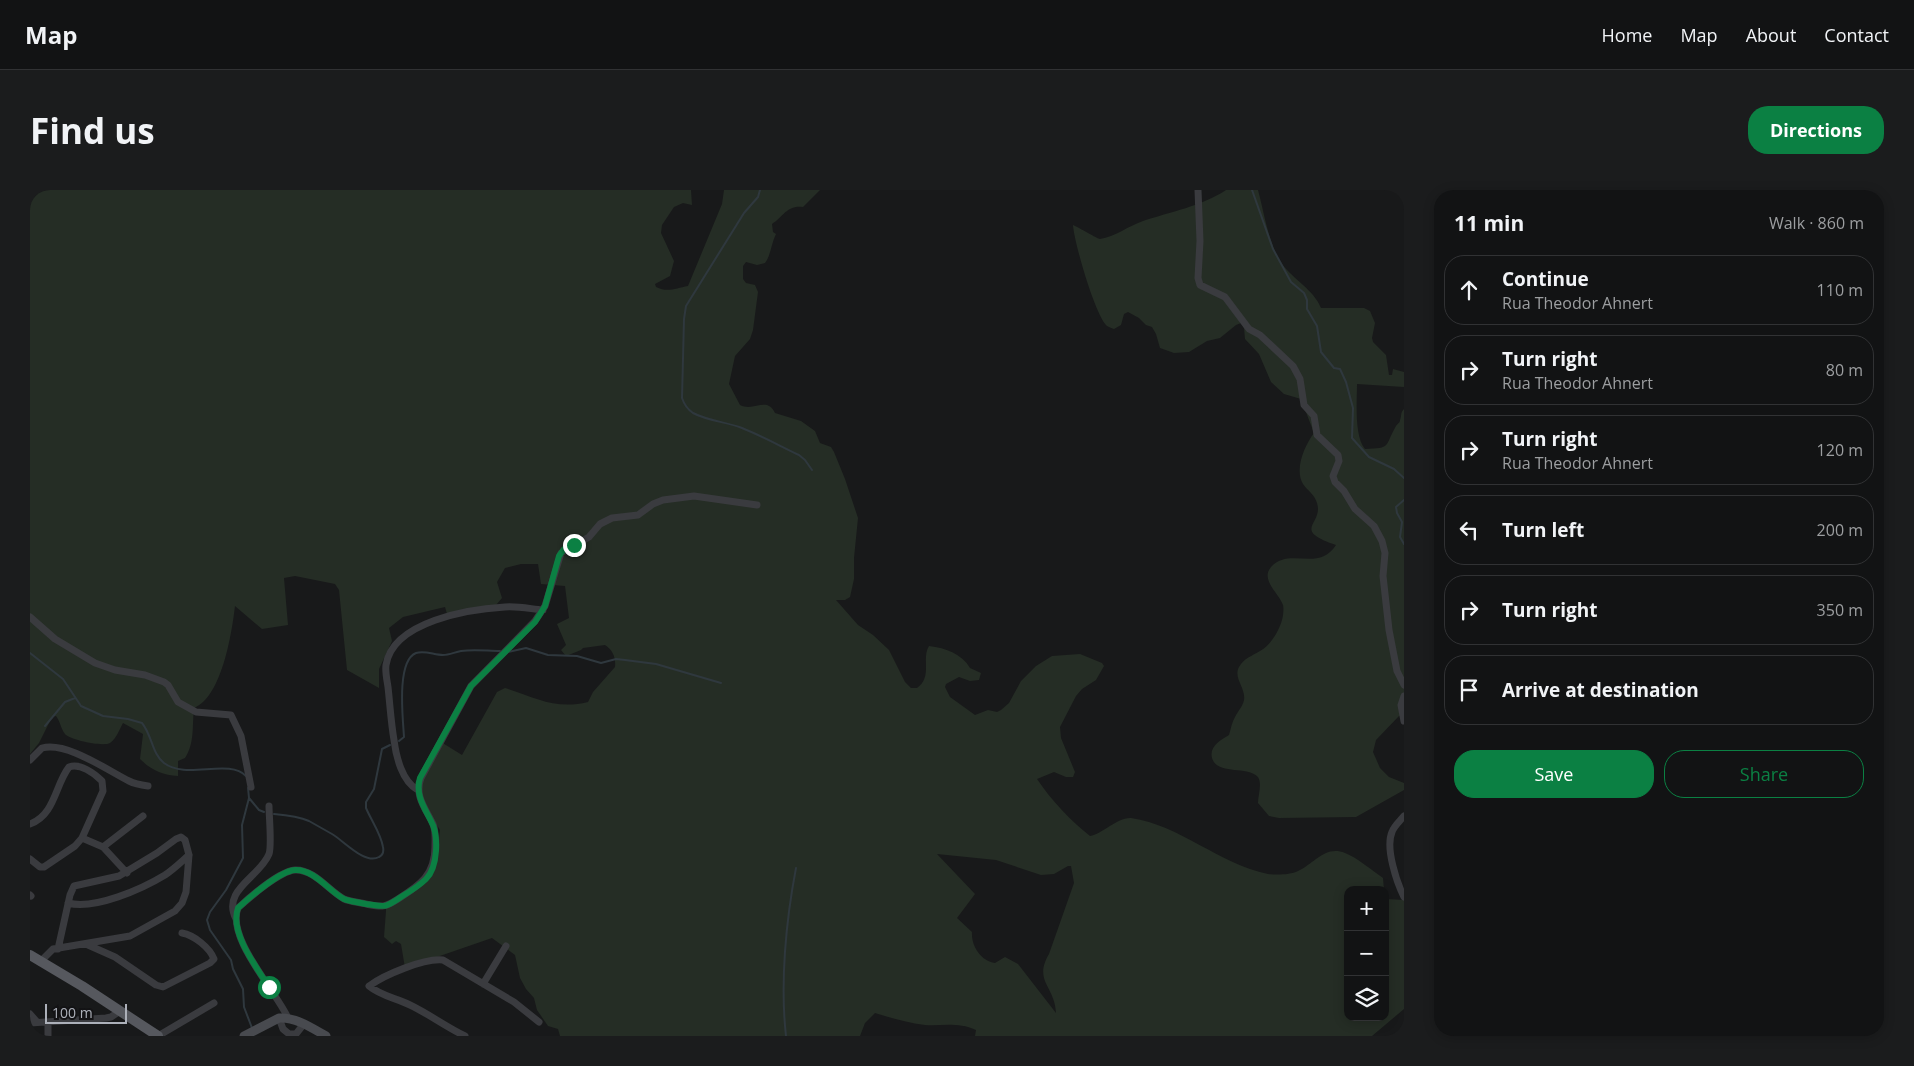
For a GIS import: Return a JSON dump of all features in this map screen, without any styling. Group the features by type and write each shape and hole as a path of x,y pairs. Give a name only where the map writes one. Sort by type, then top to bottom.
{"main road":[{"path":"30,955 82,986 158,1036"},
{"path":"251,1032 284,1018 326,1036"}],"street":[{"path":"1198,190 1200,242 1198,278 1200,285 1225,297 1235,308 1245,325 1260,335 1293,366 1300,378 1304,405 1314,416 1317,436 1338,455 1339,461 1333,476 1334,482 1344,491 1355,509 1374,526 1382,541 1385,559 1383,576 1389,630 1396,671 1404,685"},
{"path":"237,921 238,908 248,898 278,877 295,870 300,870 312,876 344,899 379,907 387,906 425,880 431,872 435,856 435,830 418,790 418,785 465,694 486,670 535,622 543,610 561,553 589,537 600,524 612,518 638,515 658,502 690,496 757,505"},
{"path":"418,790 411,785 406,777 396,754 393,736 386,664 396,645 419,626 456,615 507,607 543,610"},
{"path":"30,618 55,640 95,663 115,670 146,675 164,682 168,685 178,702 196,712 231,715 241,736 251,787"},
{"path":"1404,696 1401,704 1404,721"},
{"path":"30,760 42,748 60,748 103,766 128,780 148,786"},
{"path":"30,824 41,817 51,804 68,767 79,766 100,779 103,791 82,838 75,846 44,867 40,867 30,859"},
{"path":"269,806 269,854 234,898 231,908 243,943 251,959 280,1003 284,1018 285,1034 293,1035 304,1025"},
{"path":"103,847 143,816"},
{"path":"1404,816 1391,833 1390,848 1398,886 1404,897"},
{"path":"40,962 50,951 130,936 177,909 185,896 189,852 185,840 179,837 127,873 114,878 75,885 71,890 58,949"},
{"path":"82,838 103,847 127,873"},
{"path":"68,904 91,904 127,892 163,876 189,852"},
{"path":"88,945 110,954 156,985 163,986 214,960 213,956 202,944 182,933"},
{"path":"482,984 506,946"},
{"path":"466,1036 453,1033 412,1006 384,995 370,986 382,978 403,970 439,960 446,962 514,1002 539,1022"},
{"path":"158,1036 214,1003"},
{"path":"30,1014 33,1022 48,1022 112,1018 120,1011"},
{"path":"48,1022 48,1036"}],"shaded area":[{"path":"30,190 691,190 692,205 683,203 674,207 662,225 661,233 674,261 670,276 655,284 660,289 668,290 688,286 722,204 724,190 820,190 803,207 789,209 772,224 773,232 776,234 765,263 757,265 746,262 743,266 743,279 746,283 755,285 758,292 753,330 750,339 735,356 729,384 740,405 745,407 768,406 775,413 801,421 815,431 820,443 831,447 834,452 858,518 854,579 850,597 845,600 836,600 858,625 873,635 889,650 905,682 911,688 917,688 922,683 926,673 926,656 929,646 953,652 963,659 970,668 981,673 979,680 970,681 959,677 946,684 945,687 950,697 975,715 988,710 997,712 1001,710 1009,703 1021,681 1036,666 1052,656 1080,654 1102,663 1104,666 1096,680 1082,689 1076,696 1060,727 1061,738 1075,772 1073,777 1066,777 1054,772 1037,779 1055,802 1090,836 1121,820 1131,818 1166,828 1233,862 1268,874 1295,872 1331,851 1345,853 1354,858 1383,878 1384,886 1344,886 1344,1021 1389,1021 1389,899 1404,900 1404,1009 1372,1036 975,1036 976,1030 963,1026 925,1025 875,1013 865,1023 860,1036 560,1036 558,1029 548,1026 537,1010 534,998 520,978 515,955 492,938 405,968 401,944 396,941 392,944 384,937 386,907 415,888 432,874 434,870 440,830 413,786 441,742 462,755 497,692 505,688 556,704 566,705 588,702 593,692 615,667 613,654 605,645 583,648 566,656 561,650 566,645 557,624 569,618 565,586 541,584 538,564 521,564 505,568 497,582 502,598 496,605 447,614 445,607 403,617 389,628 392,641 379,669 379,688 347,670 339,590 335,584 295,576 284,578 288,625 262,629 235,606 224,663 212,691 204,702 194,708 190,746 185,758 178,761 178,776 157,771 140,759 143,734 123,723 110,743 101,744 80,741 68,736 65,734 56,716 52,717 39,743 30,754","holes":["937,854 996,860 1041,875 1054,874 1071,866 1074,883 1043,971 1046,984 1055,1004 1056,1013 1018,964 1005,957 995,963 990,962 978,952 973,942 972,932 957,918 975,894"]},
{"path":"1226,190 1258,190 1270,238 1277,257 1282,264 1309,290 1321,308 1364,308 1370,311 1375,323 1373,342 1386,355 1389,375 1392,375 1393,369 1404,372 1404,387 1357,384 1359,436 1365,449 1380,448 1386,445 1400,422 1404,409 1404,715 1399,716 1376,740 1373,752 1380,768 1389,777 1404,783 1404,790 1356,817 1279,818 1269,816 1258,803 1260,785 1257,776 1246,771 1219,767 1212,758 1212,750 1219,741 1229,735 1234,719 1242,706 1244,696 1238,679 1239,667 1246,659 1264,649 1271,642 1282,620 1283,605 1269,582 1268,572 1279,561 1321,557 1329,553 1336,545 1322,540 1312,530 1318,510 1317,503 1313,495 1303,484 1300,464 1304,450 1314,433 1301,399 1284,394 1271,382 1259,354 1245,339 1244,328 1241,323 1220,338 1207,341 1189,352 1174,353 1160,348 1152,327 1128,312 1124,314 1121,325 1114,329 1107,326 1091,294 1074,234 1073,225 1100,239 1106,238 1143,221 1217,196"}],"waterway":[{"path":"760,190 758,197 744,213 686,306 682,398 686,406 693,413 736,426 764,438 799,455 812,470"},
{"path":"1252,190 1273,249 1291,282 1304,293 1307,300 1307,309 1317,326 1321,352 1334,368 1340,369 1346,382 1353,408 1352,438 1369,457 1394,469 1404,478"},
{"path":"1404,500 1396,507 1402,522 1400,537 1404,544"},
{"path":"508,652 526,648 548,655 577,656 601,663 616,659 656,664 721,683"},
{"path":"399,741 404,737 402,691 403,678 410,658 419,652 447,655 466,650 500,651"},
{"path":"30,653 63,679 81,706 103,716 142,723 157,755 164,763 173,768 184,770 229,769 238,771 246,776"},
{"path":"45,726 65,702 75,698"},
{"path":"274,814 305,819 332,834 367,858 373,859 380,856 383,852 382,842 366,808 366,802 374,789 382,749 390,745"},
{"path":"248,788 249,798 242,825 243,858 207,920 210,930 231,960 233,969 243,989 244,1007 252,1028"},
{"path":"249,798 259,810 264,812"},
{"path":"786,1036 784,1016 785,952 789,909 796,868"}],"route":[{"path":"269,987 243,943 237,924 238,908 248,898 278,877 292,870 300,870 312,876 344,899 380,907 387,906 425,880 431,872 435,856 436,836 432,822 419,796 420,778 465,694 535,622 543,610 559,556 564,549 574,545"}]}
